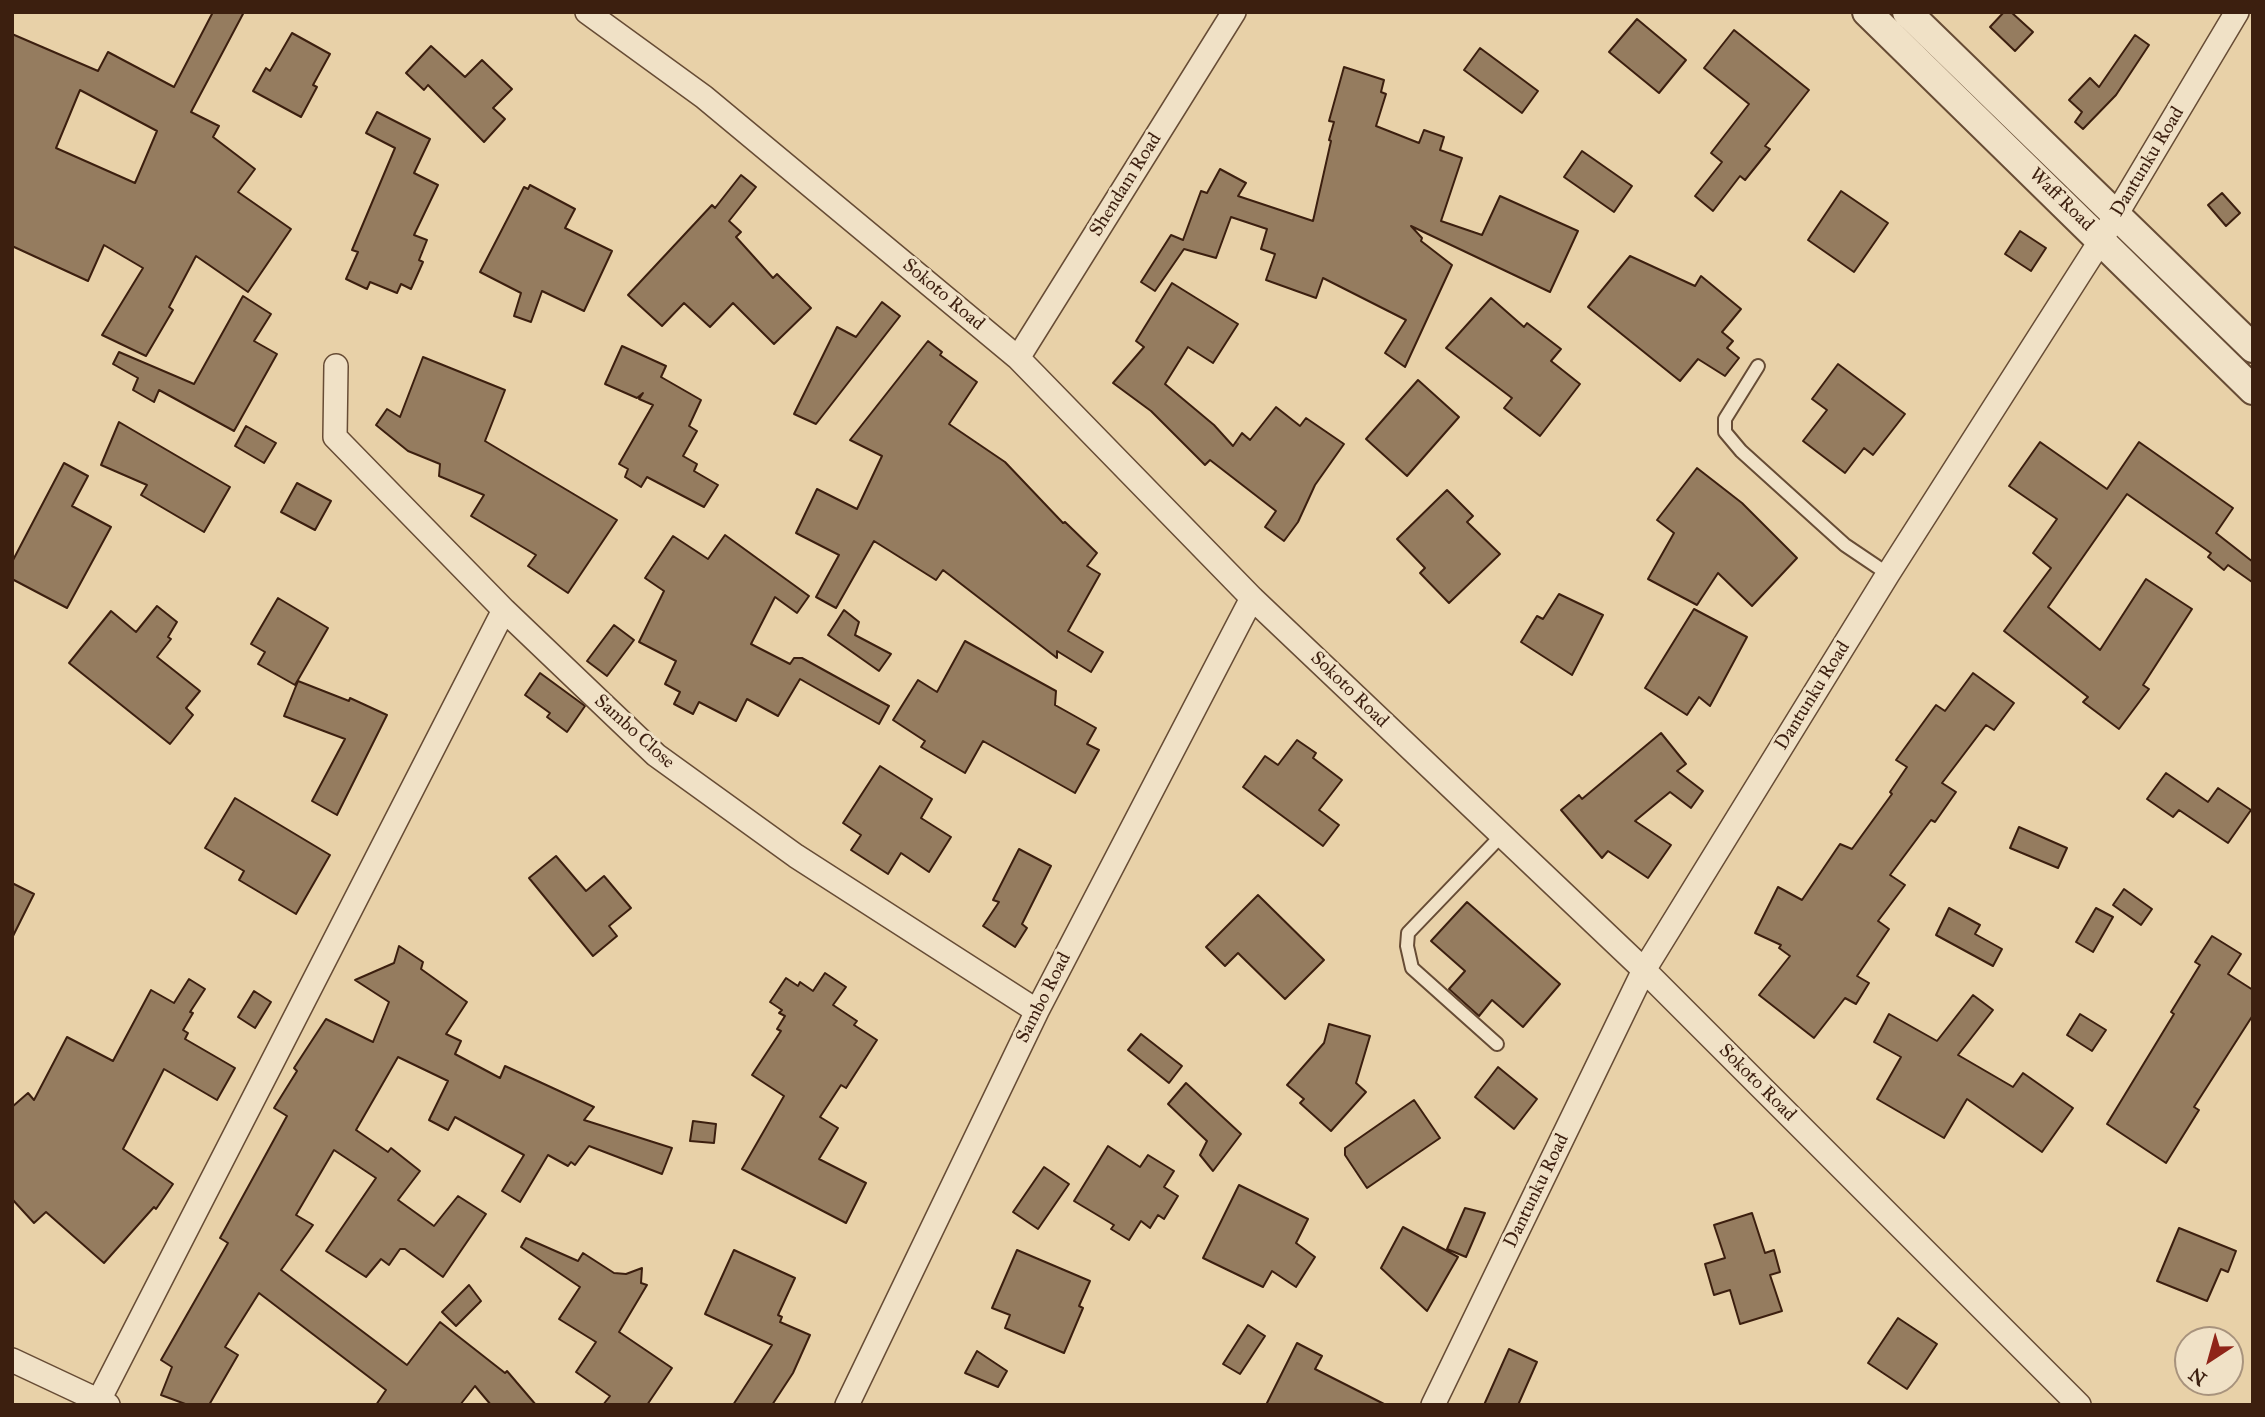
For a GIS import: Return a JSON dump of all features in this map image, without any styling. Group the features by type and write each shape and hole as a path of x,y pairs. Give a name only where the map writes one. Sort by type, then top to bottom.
{"street":[{"name":"Sokoto Road","path":"587,12 704,97 1018,358 1252,598 1644,970 2079,1405"},
{"name":"Shendam Road","path":"1018,358 1234,12"},
{"name":"Waff Road","path":"1867,12 2253,390"},
{"name":"Waff Road","path":"1907,12 2118,213 2253,348"},
{"name":"Dantunku Road","path":"1433,1405 1644,970 1888,573 2118,213 2237,12"},
{"name":"Sambo Close","path":"335,366 335,437 504,610 656,755 796,856 1037,1011"},
{"name":"Sambo Road","path":"847,1405 1037,1011 1252,598"},
{"path":"12,1360 103,1402 504,610"}],"lane":[{"path":"1758,366 1725,419 1725,432 1741,451 1845,545 1888,573"},
{"path":"1497,1044 1412,968 1407,946 1408,933 1502,835"}],"building":[{"path":"213,12 244,12 191,112 219,126 213,137 255,169 238,192 291,229 248,292 196,256 169,307 173,310 146,356 102,335 143,268 104,245 88,281 12,246 12,34 98,71 108,52 174,87","holes":["80,90 157,131 135,183 56,148"]},
{"path":"2004,12 2011,12 2033,32 2015,51 1990,27"},
{"path":"1637,19 1686,60 1659,93 1609,52"},
{"path":"1734,30 1809,90 1765,146 1770,149 1745,180 1740,176 1713,211 1695,196 1722,162 1711,153 1749,104 1704,68"},
{"path":"292,33 330,54 313,85 317,87 301,117 253,91 266,68 270,71"},
{"path":"2135,35 2149,45 2116,95 2083,129 2075,122 2082,112 2069,100 2090,78 2099,87"},
{"path":"431,46 465,77 482,60 512,89 493,108 505,119 484,142 428,85 424,90 406,73"},
{"path":"1480,48 1538,91 1522,113 1464,70"},
{"path":"1344,67 1384,80 1381,92 1386,94 1376,126 1419,143 1424,130 1444,137 1440,150 1462,158 1441,221 1482,235 1500,196 1578,231 1550,292 1411,226 1422,238 1421,241 1452,265 1405,367 1385,353 1406,320 1323,278 1316,298 1266,280 1275,254 1261,249 1267,229 1231,217 1216,258 1184,249 1155,291 1141,282 1171,235 1183,240 1201,191 1207,193 1220,169 1246,183 1238,196 1313,221 1331,141 1329,140 1334,122 1329,121"},
{"path":"377,112 430,139 414,173 438,185 414,235 427,240 419,260 423,262 411,289 401,284 397,293 370,282 367,289 346,279 358,252 352,250 395,148 366,133"},
{"path":"1582,151 1632,186 1614,212 1564,177"},
{"path":"741,175 756,187 729,221 741,232 736,237 773,278 777,274 811,308 774,344 733,303 710,327 684,303 662,326 628,295 712,205 715,208"},
{"path":"530,185 575,209 565,228 612,251 584,311 542,291 531,322 514,316 521,293 480,272 524,187 528,189"},
{"path":"1841,191 1888,223 1854,272 1808,240"},
{"path":"2222,193 2240,213 2226,226 2208,205"},
{"path":"2020,231 2046,248 2031,271 2005,254"},
{"path":"1630,256 1695,286 1701,276 1741,309 1722,332 1733,341 1727,348 1739,358 1725,376 1698,359 1680,381 1588,307"},
{"path":"1172,283 1238,324 1213,363 1188,347 1165,384 1214,425 1233,446 1242,433 1250,440 1276,407 1300,426 1306,418 1344,444 1315,485 1298,522 1284,541 1265,527 1276,511 1210,460 1205,465 1151,411 1113,383 1144,347 1136,341"},
{"path":"243,296 271,314 254,341 277,354 234,431 159,390 154,402 133,390 138,378 113,364 119,352 194,384"},
{"path":"1491,298 1524,327 1527,323 1561,349 1551,361 1580,384 1540,436 1504,408 1512,398 1446,348"},
{"path":"882,302 900,316 816,424 794,414 837,327 856,337"},
{"path":"928,341 942,352 940,355 977,382 949,424 1005,462 1063,523 1097,553 1087,566 1100,574 1068,631 1103,652 1091,672 1057,651 1057,658 943,570 936,580 874,541 836,608 816,597 839,555 796,533 817,489 857,509 882,456 850,440"},
{"path":"622,346 666,366 661,377 701,400 689,426 697,431 683,456 697,464 694,471 718,485 704,507 647,477 641,487 625,477 628,469 619,464 653,405 639,399 643,393 637,398 605,384"},
{"path":"423,357 505,390 485,441 617,520 568,593 528,566 536,555 471,516 484,495 439,476 440,464 408,451 376,425 387,409 400,417"},
{"path":"1838,364 1905,414 1873,455 1864,448 1845,473 1803,441 1827,410 1812,399"},
{"path":"1418,380 1459,417 1407,476 1366,439"},
{"path":"119,422 230,487 204,532 141,495 147,485 101,465"},
{"path":"246,426 276,443 264,463 235,446"},
{"path":"2040,442 2107,489 2139,442 2233,508 2216,533 2253,562 2252,582 2228,565 2224,570 2208,557 2211,553 2127,494 2048,607 2100,650 2146,579 2192,609 2143,685 2149,689 2119,729 2083,702 2088,697 2004,631 2051,568 2033,553 2057,519 2009,486"},
{"path":"64,463 88,476 72,506 111,527 67,608 12,579 12,562"},
{"path":"1697,468 1742,503 1797,558 1752,606 1718,573 1697,605 1648,579 1674,533 1657,520"},
{"path":"297,483 331,501 315,530 281,512"},
{"path":"1447,490 1473,516 1467,522 1500,554 1449,603 1420,573 1425,568 1397,539"},
{"path":"725,535 809,596 797,613 775,597 751,644 790,664 794,658 802,658 889,706 879,724 800,679 778,716 747,699 736,721 699,702 693,714 674,704 680,692 665,684 676,661 639,642 664,591 645,578 673,536 708,559"},
{"path":"1559,594 1603,615 1572,675 1521,642 1537,616 1543,619"},
{"path":"278,598 328,628 295,685 258,664 265,652 251,644"},
{"path":"157,606 177,622 168,637 171,639 157,657 200,691 186,708 193,715 170,744 69,663 111,611 136,632"},
{"path":"1694,609 1747,637 1710,706 1699,697 1687,715 1645,688"},
{"path":"844,610 859,622 855,635 891,654 879,671 828,635"},
{"path":"614,625 634,640 607,676 587,661"},
{"path":"965,641 1056,691 1055,705 1096,728 1087,744 1099,750 1075,793 983,741 965,773 921,747 925,741 893,720 918,680 937,692"},
{"path":"540,673 585,706 567,732 547,717 550,713 525,695"},
{"path":"1973,673 2014,703 1994,730 1986,725 1942,783 1956,792 1935,822 1931,820 1890,875 1905,885 1878,921 1889,929 1857,976 1869,983 1856,1004 1845,998 1814,1038 1759,995 1790,956 1779,948 1781,945 1755,933 1778,887 1802,900 1840,844 1852,849 1892,794 1890,792 1907,767 1896,760 1936,705 1945,711"},
{"path":"298,681 349,701 350,698 387,715 337,815 312,801 345,739 284,716"},
{"path":"1661,733 1686,764 1677,771 1703,791 1691,808 1670,792 1635,821 1671,845 1648,878 1608,851 1602,858 1561,810 1579,795 1582,799"},
{"path":"1297,740 1316,753 1313,758 1342,780 1319,810 1339,825 1323,846 1243,787 1265,756 1278,765"},
{"path":"880,766 932,799 921,818 951,837 929,872 901,853 888,874 851,850 861,835 843,823"},
{"path":"2166,773 2208,802 2218,788 2251,810 2228,843 2179,810 2173,817 2147,799"},
{"path":"235,798 330,855 296,914 239,880 244,871 205,848"},
{"path":"2019,827 2067,848 2058,868 2010,848"},
{"path":"1019,849 1051,866 1022,924 1027,928 1015,947 983,926 999,902 993,900"},
{"path":"556,856 586,891 604,876 631,908 609,926 617,936 593,956 529,878"},
{"path":"12,883 34,894 12,938"},
{"path":"2124,889 2152,909 2141,925 2113,905"},
{"path":"1258,895 1324,960 1285,999 1238,953 1225,966 1206,947"},
{"path":"1467,902 1560,984 1523,1027 1492,1000 1479,1016 1449,989 1465,971 1431,941"},
{"path":"1949,908 1980,925 1975,934 2002,949 1993,966 1936,935"},
{"path":"2096,908 2113,917 2093,952 2076,942"},
{"path":"2212,936 2241,954 2228,974 2253,990 2253,1015 2194,1107 2199,1110 2166,1163 2107,1124 2174,1014 2171,1012 2200,965 2195,962"},
{"path":"399,946 423,962 421,969 467,1002 446,1034 461,1041 455,1054 500,1078 505,1066 594,1107 584,1120 672,1148 662,1174 589,1146 575,1165 571,1162 568,1166 548,1155 520,1202 502,1191 524,1155 455,1117 448,1130 429,1120 448,1081 398,1057 356,1130 388,1152 391,1148 420,1171 398,1200 434,1226 458,1196 486,1214 443,1277 405,1249 400,1249 389,1265 381,1259 366,1277 326,1251 376,1178 334,1150 296,1215 313,1225 281,1270 407,1365 440,1322 505,1373 507,1371 536,1405 491,1405 475,1386 460,1405 376,1405 386,1390 259,1293 225,1347 238,1355 209,1405 188,1405 161,1395 172,1367 161,1360 228,1243 220,1238 287,1116 274,1108 297,1071 294,1068 326,1019 373,1042 389,1002 355,980 394,963"},
{"path":"825,973 846,987 833,1005 857,1021 854,1025 877,1040 846,1088 841,1085 820,1117 838,1128 819,1159 866,1183 846,1223 742,1169 784,1096 752,1075 781,1031 777,1029 785,1016 779,1013 782,1010 770,1002 786,978 798,986 800,982 813,991"},
{"path":"189,979 205,989 190,1012 193,1013 183,1030 188,1033 185,1039 235,1068 217,1100 164,1069 123,1149 173,1184 156,1209 154,1207 104,1263 46,1212 34,1223 12,1199 12,1107 28,1093 34,1100 67,1037 113,1061 151,990 174,1003"},
{"path":"254,991 271,1002 255,1028 238,1017"},
{"path":"1973,995 1993,1010 1958,1055 2013,1087 2023,1073 2073,1108 2042,1152 1967,1099 1944,1138 1877,1099 1901,1057 1874,1042 1889,1014 1937,1041"},
{"path":"2080,1014 2106,1030 2092,1051 2067,1035"},
{"path":"1329,1024 1370,1036 1356,1083 1366,1092 1331,1131 1300,1103 1304,1099 1287,1085 1324,1043"},
{"path":"1141,1034 1182,1066 1169,1083 1128,1050"},
{"path":"1498,1067 1537,1099 1514,1129 1475,1097"},
{"path":"1186,1083 1241,1134 1213,1171 1200,1155 1207,1141 1168,1104"},
{"path":"1414,1100 1440,1138 1367,1188 1345,1155 1345,1148"},
{"path":"693,1121 716,1124 714,1143 690,1141"},
{"path":"1108,1146 1140,1167 1148,1155 1174,1171 1164,1187 1178,1196 1164,1219 1158,1215 1150,1228 1141,1221 1129,1240 1111,1229 1114,1225 1074,1201"},
{"path":"1044,1167 1069,1184 1038,1229 1013,1212"},
{"path":"1239,1185 1308,1219 1296,1243 1315,1257 1296,1287 1272,1271 1263,1287 1203,1258"},
{"path":"1465,1208 1485,1213 1466,1257 1447,1249"},
{"path":"1752,1213 1765,1253 1774,1250 1780,1272 1770,1275 1782,1311 1740,1324 1730,1290 1714,1295 1705,1264 1725,1258 1714,1225"},
{"path":"1403,1227 1458,1257 1427,1311 1381,1268"},
{"path":"2179,1228 2236,1251 2228,1272 2221,1269 2207,1301 2157,1281"},
{"path":"526,1238 578,1261 583,1253 614,1273 626,1274 642,1268 641,1283 647,1285 619,1332 672,1368 647,1405 603,1405 610,1396 576,1372 596,1342 559,1319 580,1287 521,1247"},
{"path":"734,1250 795,1278 778,1315 782,1317 780,1322 810,1335 793,1373 772,1405 733,1405 772,1345 705,1314"},
{"path":"1017,1250 1090,1281 1079,1306 1083,1308 1064,1353 1005,1328 1010,1315 992,1308"},
{"path":"469,1285 481,1301 456,1326 442,1312"},
{"path":"1898,1318 1937,1344 1907,1389 1868,1363"},
{"path":"1248,1325 1265,1336 1240,1374 1223,1364"},
{"path":"1297,1343 1322,1356 1315,1369 1386,1405 1266,1405"},
{"path":"1509,1349 1537,1362 1518,1405 1484,1405"},
{"path":"977,1351 1007,1371 998,1387 965,1373"}]}
